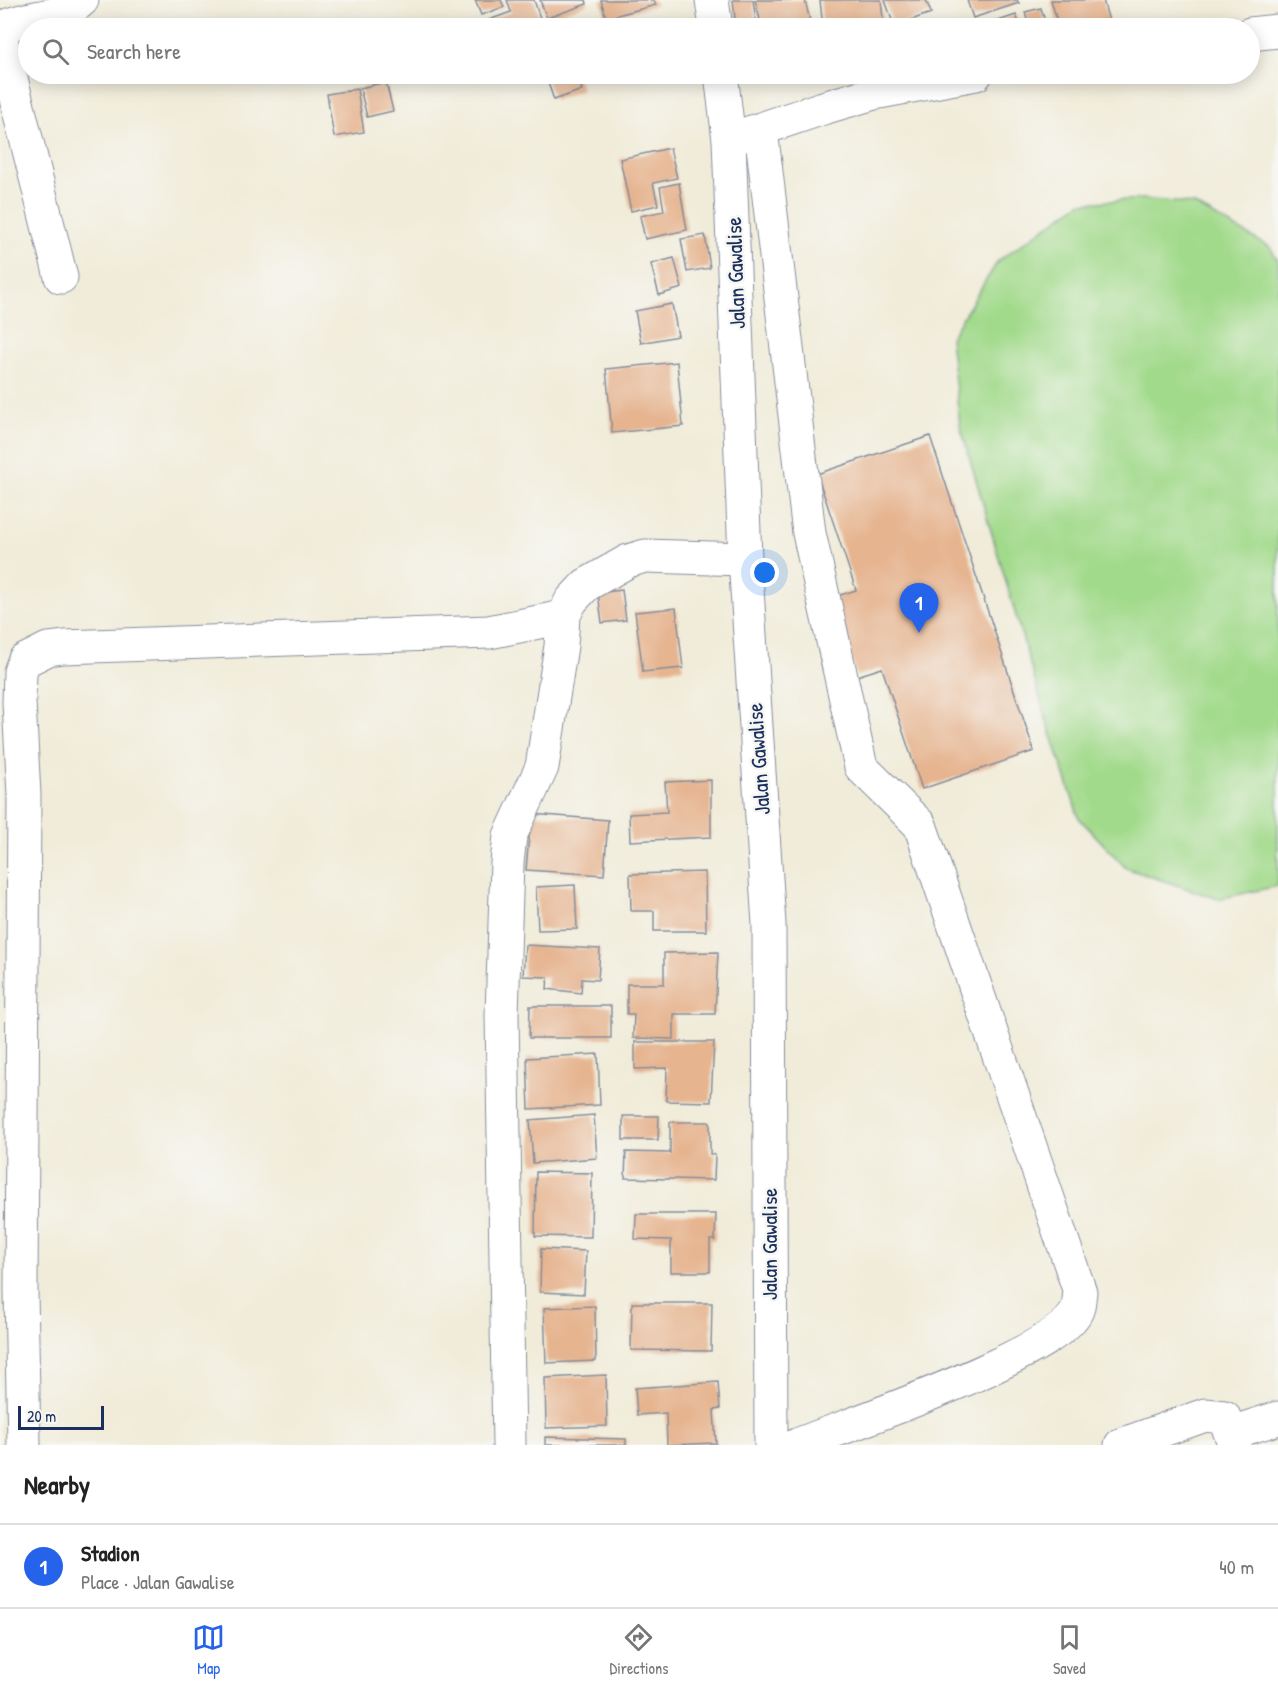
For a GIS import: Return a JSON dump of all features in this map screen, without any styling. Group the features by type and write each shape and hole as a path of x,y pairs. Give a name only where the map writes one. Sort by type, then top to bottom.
{"street":[{"path":"34,18 45,17 76,6 82,0"},
{"path":"712,0 715,18"},
{"path":"21,18 6,13 1,39 62,277"},
{"path":"1260,33 1278,31"},
{"name":"Jalan Gawalise","path":"722,84 729,140 745,559 769,924 771,1445"},
{"path":"729,140 874,93 922,84"},
{"path":"761,130 809,532 861,767 920,825 1080,1292 1077,1312 1040,1344 993,1368 797,1445"},
{"path":"509,1445 502,1014 507,863 510,836 542,767 561,646 563,617 572,601 586,585 628,561 645,556 745,559"},
{"path":"24,1445 21,1291 24,795 19,702 20,672 24,661 48,649 63,647 489,633 563,617"},
{"path":"1121,1445 1205,1415 1224,1417 1233,1439 1278,1418"}],"green space":[{"path":"1143,199 1193,204 1270,247 1278,261 1278,886 1218,899 1126,868 1079,818 1045,715 960,425 950,338 998,261 1080,203"}],"building":[{"path":"475,0 501,0 504,7 481,15"},
{"path":"507,0 534,0 540,18 494,18 511,12"},
{"path":"540,0 586,0 587,4 547,18"},
{"path":"601,0 654,0 656,5 606,18"},
{"path":"733,0 753,0 756,18 735,18"},
{"path":"755,0 805,0 809,18 760,18"},
{"path":"820,0 881,0 883,18 822,18"},
{"path":"885,0 926,0 931,13 917,18 891,18"},
{"path":"967,0 1017,0 1019,3 973,18"},
{"path":"1051,0 1103,0 1108,18 1056,18"},
{"path":"1041,8 1044,18 1026,18 1025,12"},
{"path":"386,84 393,111 367,117 360,88"},
{"path":"548,84 580,84 582,90 554,100"},
{"path":"357,89 364,132 334,137 327,94"},
{"path":"670,148 677,178 653,183 658,205 631,211 620,159"},
{"path":"679,183 687,230 645,239 640,216 664,211 660,187"},
{"path":"705,235 710,268 687,272 681,239"},
{"path":"674,258 682,288 659,295 651,264"},
{"path":"672,304 678,336 641,343 635,311"},
{"path":"677,362 683,426 612,433 606,369"},
{"path":"930,436 1034,751 922,789 882,668 857,676 831,598 856,590 817,474"},
{"path":"622,590 626,620 602,623 598,593"},
{"path":"676,608 683,668 643,672 635,612"},
{"path":"711,780 711,837 630,841 629,814 667,812 665,782"},
{"path":"531,814 608,820 604,875 526,870"},
{"path":"705,872 706,931 654,931 654,911 631,911 630,874"},
{"path":"575,885 577,929 538,930 536,887"},
{"path":"525,945 600,949 598,980 582,979 581,993 547,989 548,977 523,976"},
{"path":"718,952 715,1014 674,1014 674,1039 633,1038 634,1014 627,1014 627,984 664,984 664,953"},
{"path":"530,1006 611,1006 611,1038 529,1038"},
{"path":"635,1042 714,1042 711,1102 666,1101 667,1068 635,1069"},
{"path":"598,1054 600,1105 529,1109 527,1058"},
{"path":"594,1115 597,1158 533,1163 530,1120"},
{"path":"623,1116 659,1116 658,1140 623,1140"},
{"path":"670,1122 710,1122 710,1154 715,1155 714,1180 625,1178 626,1152 670,1153"},
{"path":"536,1172 592,1173 591,1237 535,1236"},
{"path":"636,1214 716,1214 715,1240 710,1240 710,1272 671,1272 671,1240 635,1239"},
{"path":"541,1249 586,1251 584,1294 540,1292"},
{"path":"632,1303 712,1303 711,1351 631,1350"},
{"path":"595,1306 596,1361 546,1363 544,1308"},
{"path":"606,1375 607,1426 546,1428 545,1378"},
{"path":"718,1382 720,1409 714,1410 716,1443 667,1445 666,1413 637,1415 635,1388"},
{"path":"545,1437 626,1439 626,1445 545,1445"}],"place":[{"name":"Stadion","path":"919,633"}]}
